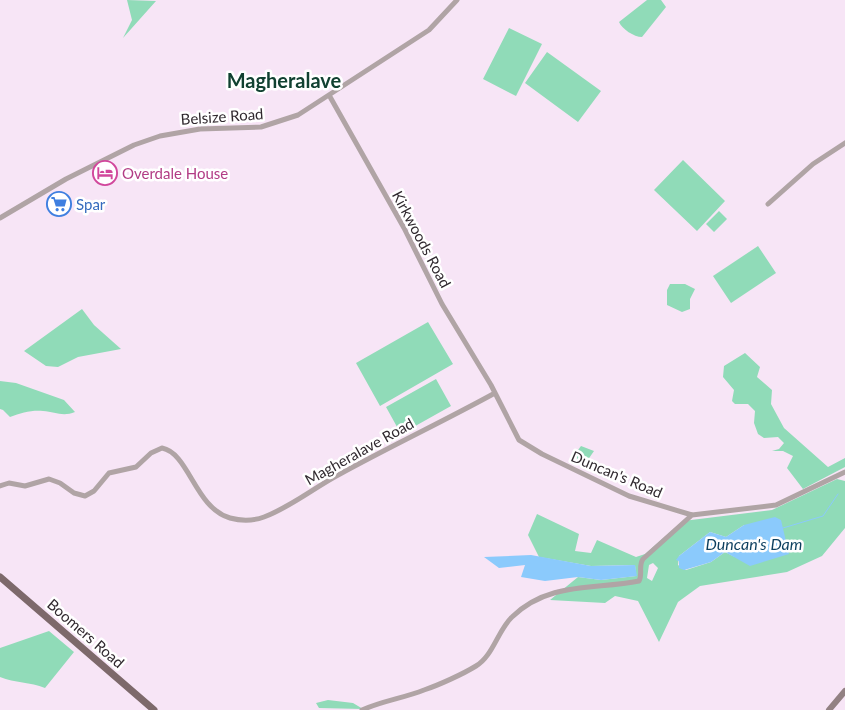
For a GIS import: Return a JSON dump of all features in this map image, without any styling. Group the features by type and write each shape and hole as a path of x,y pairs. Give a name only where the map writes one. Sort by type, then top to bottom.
{"main road":[{"name":"Boomers Road","path":"0,578 154,710"},
{"path":"829,710 845,691"}],"street":[{"name":"Belsize Road","path":"0,218 53,186 145,140 190,130 247,128 271,125 298,115 429,30 457,0"},
{"name":"Kirkwoods Road","path":"329,95 404,228 442,304 495,393"},
{"path":"768,204 813,164 845,143"},
{"name":"Duncan's Road","path":"495,393 514,434 526,446 629,496 692,515 776,505 845,472"},
{"name":"Magheralave Road","path":"0,486 9,484 26,486 53,480 74,493 85,496 94,491 108,473 136,467 151,453 162,448 174,454 198,486 205,502 217,512 231,519 251,520 269,515 338,475 495,393"},
{"path":"362,710 425,690 476,666 484,659 510,619 521,610 548,596 572,587 639,581 641,577 640,564 643,559 692,515"}],"green space":[{"path":"127,0 156,1 123,38 132,20"},
{"path":"647,0 661,0 666,7 642,37 639,37 625,30 619,22"},
{"path":"509,28 542,44 516,96 483,79"},
{"path":"547,52 601,91 578,122 525,83"},
{"path":"683,160 725,201 697,231 654,190"},
{"path":"719,211 727,219 714,232 706,224"},
{"path":"758,246 776,273 731,303 713,276"},
{"path":"670,284 685,284 695,289 690,299 690,309 682,312 667,305 667,290"},
{"path":"82,309 94,325 121,349 78,357 58,367 46,366 24,351"},
{"path":"428,322 453,364 380,406 356,363"},
{"path":"745,353 760,367 757,377 772,390 771,404 784,428 828,467 845,458 845,467 803,489 787,468 793,456 783,451 772,451 779,449 784,443 778,437 764,438 758,434 754,423 755,411 748,404 735,404 732,401 734,390 723,377 724,366"},
{"path":"436,379 451,406 401,434 386,407"},
{"path":"0,381 16,383 64,400 75,412 63,414 34,411 10,417 0,409"},
{"path":"581,446 594,451 585,464 578,460 575,454"},
{"path":"837,479 845,481 845,528 822,556 787,572 700,586 678,602 659,642 638,601 615,596 605,603 550,600 578,577 601,580 636,576 635,565 591,566 539,557 528,535 537,514 579,534 575,551 591,553 597,540 636,557 645,554 683,521 772,510","holes":["744,525 735,557 725,552 711,562 686,570 678,565 679,556 710,532 726,537","653,563 658,568 652,581 647,578 649,565"]},
{"path":"49,631 74,652 45,688 0,677 0,648"},
{"path":"328,700 353,703 363,709 319,708 316,703"}],"water":[{"name":"Duncan's Dam","path":"775,517 781,520 789,554 750,566 725,552 711,562 684,570 679,568 679,561 676,560 679,556 710,532 726,537 744,525"},
{"path":"531,555 591,566 635,565 637,576 601,580 578,577 545,581 521,577 525,565 499,568 484,557"}],"waterway":[{"path":"783,528 823,516 838,494"}],"place":[{"name":"Overdale House","path":"105,173"},
{"name":"Spar","path":"59,204"}],"district":[{"name":"Magheralave","path":"284,80"}]}
